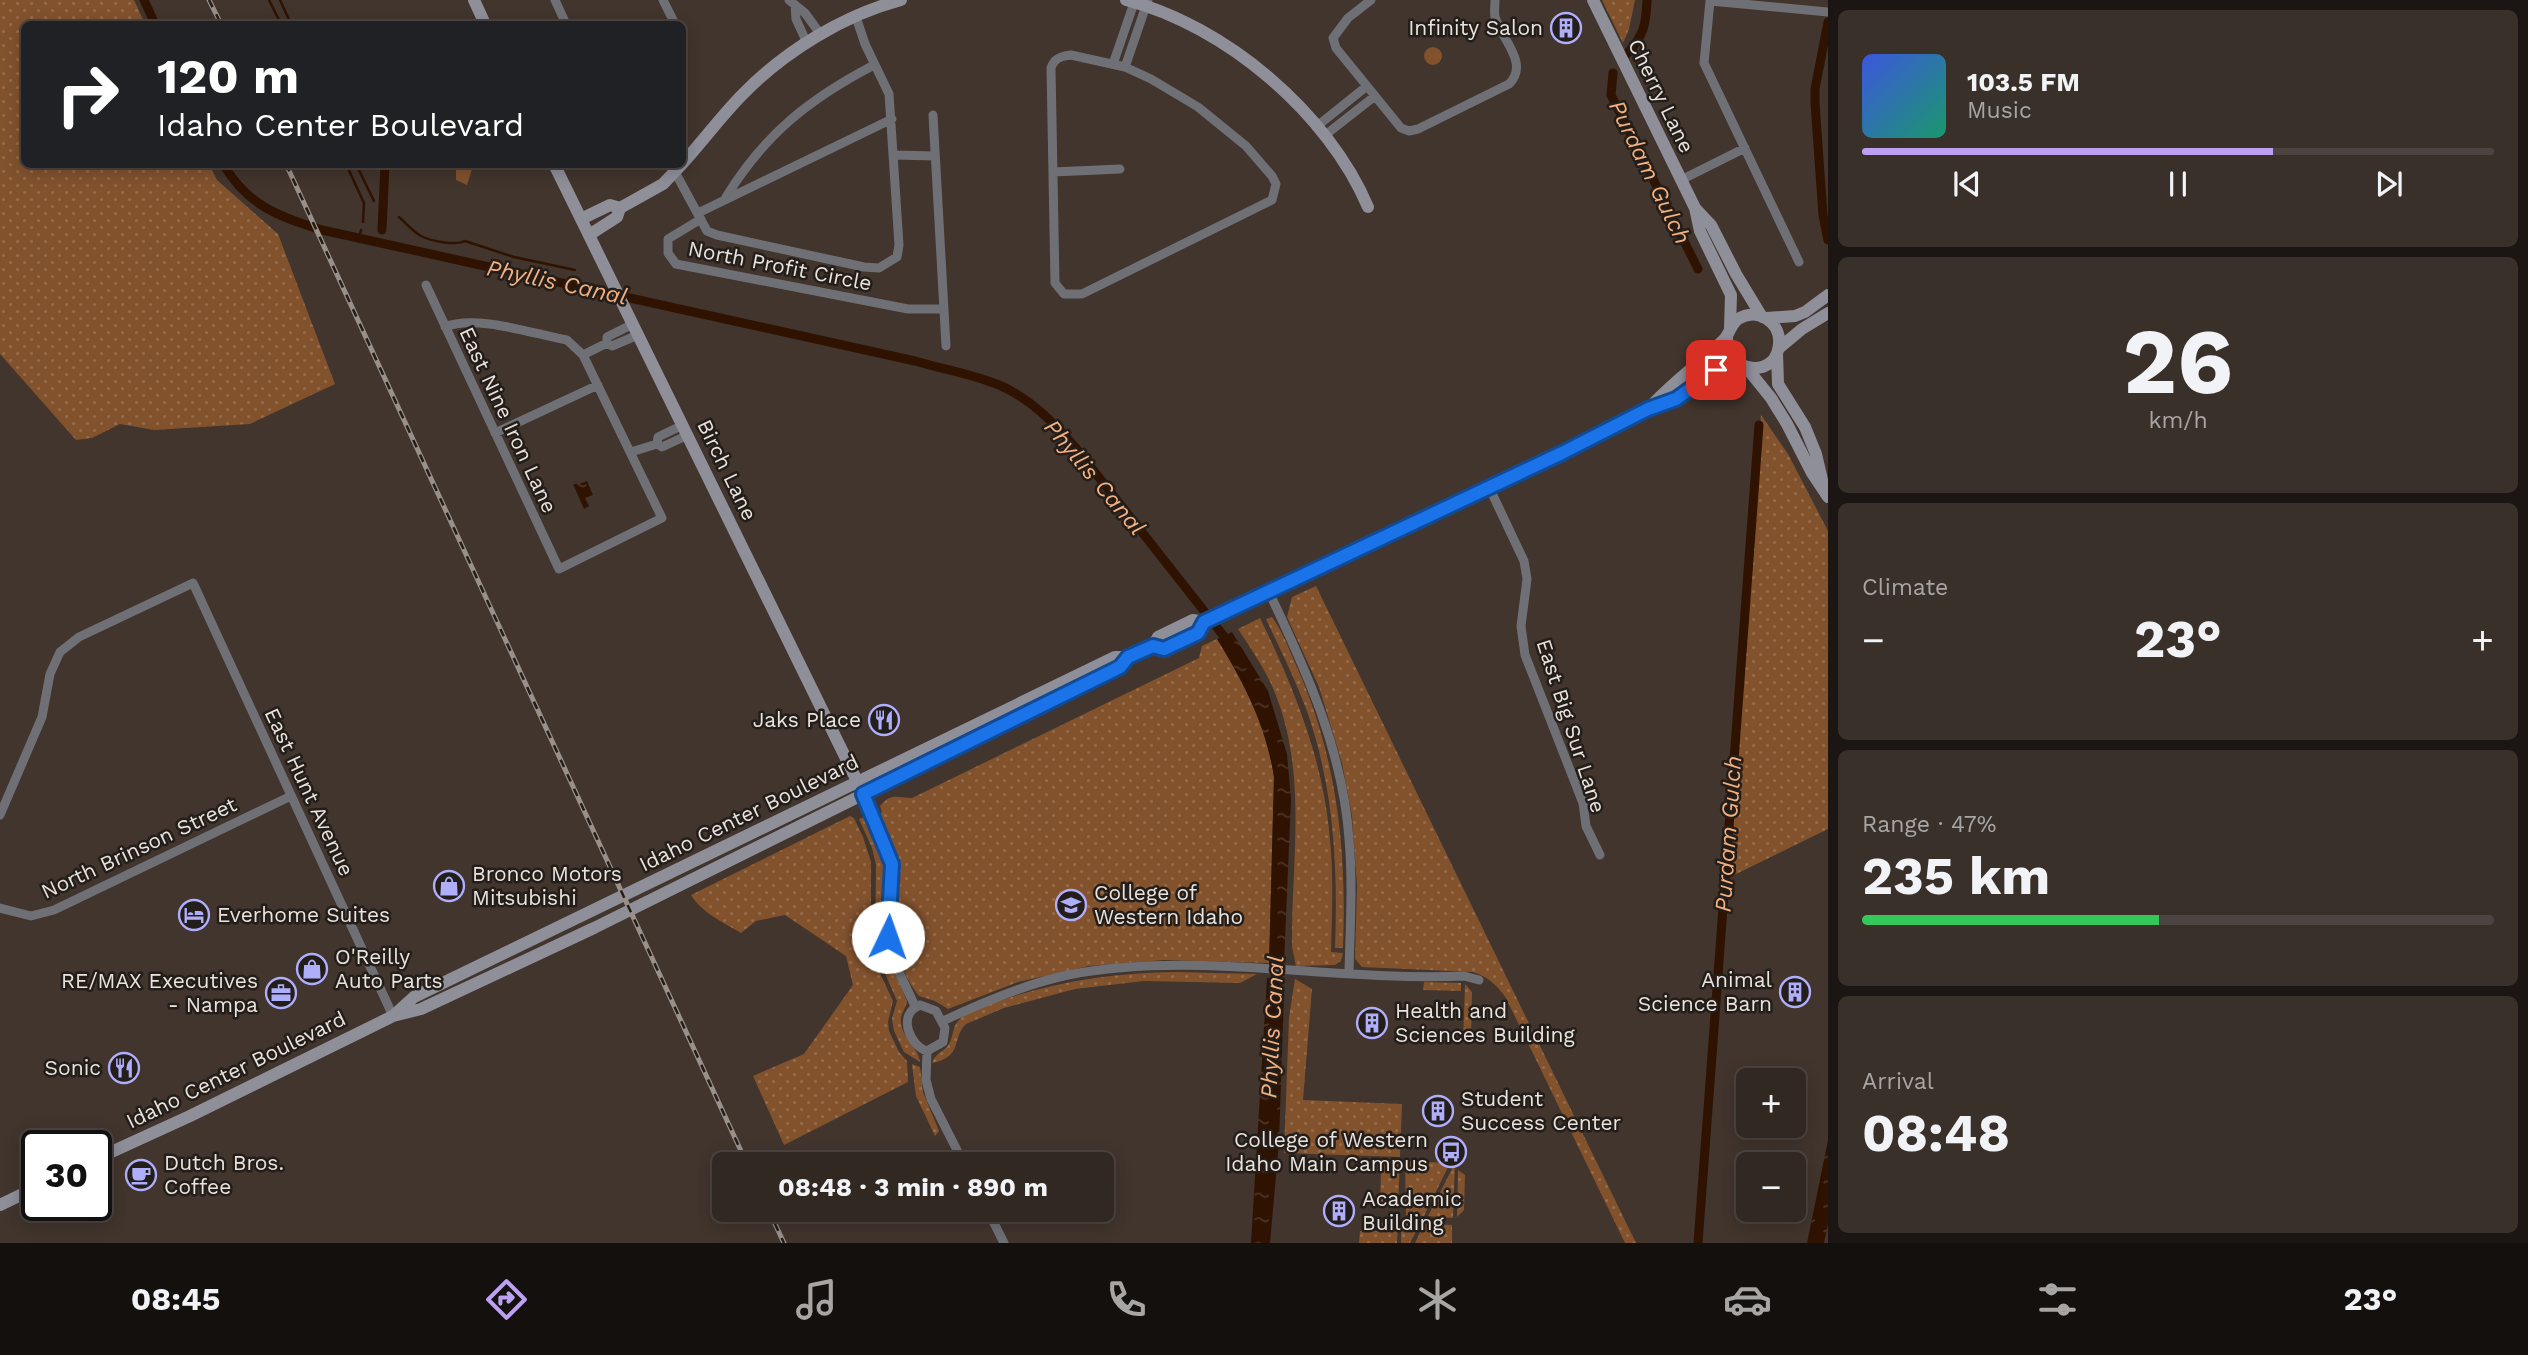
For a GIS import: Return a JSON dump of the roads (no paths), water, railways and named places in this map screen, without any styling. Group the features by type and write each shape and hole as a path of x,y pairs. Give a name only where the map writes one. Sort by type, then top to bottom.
{"main road":[{"path":"474,0 484,21"},
{"path":"686,160 743,94 807,43 856,17 901,0"},
{"name":"Cherry Lane","path":"1593,0 1695,208 1700,231 1731,295 1728,332"},
{"path":"1138,2 1173,16 1215,38 1254,65 1291,98 1320,132 1360,188 1368,207"},
{"name":"Birch Lane","path":"556,168 863,794"},
{"path":"589,235 617,217 620,208 663,184 679,168"},
{"path":"581,219 610,205 620,208"},
{"name":"Cherry Lane","path":"1695,208 1711,225 1736,274 1764,318"},
{"path":"1827,494 1812,473 1771,398 1729,353 1728,332 1742,317 1795,316 1828,295"},
{"path":"1744,366 1759,368 1768,364 1778,351 1802,330 1828,313"},
{"path":"1764,318 1778,331 1778,384 1805,427 1827,494"},
{"name":"Idaho Center Boulevard","path":"1648,409 1728,332"},
{"name":"Idaho Center Boulevard","path":"393,1016 414,997 857,780 1115,657 1128,657 1153,646 1158,638 1193,620 1204,622 1218,616 1601,434 1648,409 1676,399 1713,371 1744,366"},
{"name":"Idaho Center Boulevard","path":"112,1152 393,1016 421,1009 594,928 1120,667 1128,657"},
{"path":"0,1205 21,1195"},
{"path":"0,1214 16,1198"}],"street":[{"path":"555,0 565,21"},
{"path":"663,0 673,21"},
{"path":"1371,0 1348,18 1333,38 1336,48 1401,128 1409,131 1509,84 1515,78 1517,62 1494,15 1495,0"},
{"path":"1798,262 1704,63 1710,1 1828,12"},
{"path":"1113,64 1138,2"},
{"path":"1125,67 1138,2"},
{"path":"792,3 805,13 821,34"},
{"path":"792,3 807,43"},
{"path":"680,168 699,216 707,231 716,235 879,268 897,257 899,245 889,94 874,65 856,17"},
{"path":"1071,55 1125,67 1198,107 1246,146 1276,184 1272,200 1082,294 1064,295 1055,283 1052,64 1061,56 1071,55"},
{"path":"725,199 764,143 814,101 874,65"},
{"path":"1320,132 1367,86"},
{"path":"1320,132 1375,96"},
{"path":"933,115 946,346"},
{"path":"699,216 725,199 892,119"},
{"path":"1681,180 1745,148"},
{"path":"894,155 935,156"},
{"path":"1053,172 1120,169"},
{"name":"North Profit Circle","path":"699,216 668,240 668,253 676,264 904,308 943,309"},
{"name":"East Nine Iron Lane","path":"426,285 559,569 662,518 631,452"},
{"path":"445,327 472,321 567,340 583,355 631,452 657,444 663,447 685,430"},
{"path":"583,355 607,343 612,346 633,324"},
{"path":"495,433 598,385"},
{"name":"East Big Sur Lane","path":"1489,487 1524,561 1527,579 1521,626 1525,655 1583,803 1586,826 1600,855"},
{"name":"East Hunt Avenue","path":"0,815 42,717 50,674 60,652 79,637 193,583 393,1016"},
{"path":"1269,592 1314,689 1343,792 1351,883 1349,973"},
{"path":"863,794 892,864 888,937 899,972 915,1006"},
{"name":"North Brinson Street","path":"0,908 31,916 54,911 291,796"},
{"path":"943,1021 991,999 1068,975 1144,966 1464,976 1479,980"},
{"path":"915,1006 933,1009 945,1028 943,1042 927,1051 914,1042 907,1027 909,1014 915,1006"},
{"path":"927,1051 926,1080 932,1099 958,1152"},
{"path":"994,1222 1004,1243"}],"water":[{"path":"587,481 593,495 585,498 589,506 584,509 573,484"},
{"path":"1232,632 1268,691 1287,754 1291,799 1284,963 1269,963 1274,777 1266,740 1253,705 1217,639"},
{"path":"1267,978 1282,978 1284,994 1279,1142 1270,1243 1251,1243"},
{"path":"1828,1140 1828,1224 1824,1243 1807,1243"}],"waterway":[{"name":"Phyllis Canal","path":"144,0 154,21"},
{"path":"269,0 280,21"},
{"path":"280,0 290,21"},
{"name":"Purdam Gulch","path":"1627,54 1643,29 1647,0"},
{"path":"1828,22 1815,89 1823,215 1828,240"},
{"name":"Purdam Gulch","path":"1613,73 1611,95 1698,269"},
{"name":"Phyllis Canal","path":"226,168 243,190 265,208 322,230 915,361 1010,390 1050,420 1075,447 1230,644"},
{"path":"348,168 364,203 363,222"},
{"path":"358,168 374,201"},
{"path":"382,230 385,168"},
{"path":"399,217 418,234 431,240 449,243 465,241 514,257 575,270"},
{"name":"Phyllis Canal","path":"359,239 361,230"},
{"name":"Purdam Gulch","path":"1698,1243 1759,425"},
{"name":"Phyllis Canal","path":"1275,990 1277,951"}],"railway":[{"path":"209,0 220,21"},
{"path":"288,168 741,1152"},
{"path":"774,1222 784,1243"}],"place":[{"name":"Infinity Salon","path":"1566,28"},
{"name":"Jaks Place","path":"884,720"},
{"name":"Bronco Motors Mitsubishi","path":"449,886"},
{"name":"College of Western Idaho","path":"1071,905"},
{"name":"Everhome Suites","path":"194,915"},
{"name":"O'Reilly Auto Parts","path":"312,969"},
{"name":"Animal Science Barn","path":"1795,992"},
{"name":"RE/MAX Executives - Nampa","path":"281,993"},
{"name":"Health and Sciences Building","path":"1372,1023"},
{"name":"Sonic","path":"124,1068"},
{"name":"Student Success Center","path":"1438,1111"},
{"name":"College of Western Idaho Main Campus","path":"1451,1152"},
{"name":"Dutch Bros. Coffee","path":"141,1175"},
{"name":"Academic Building","path":"1339,1211"}]}
